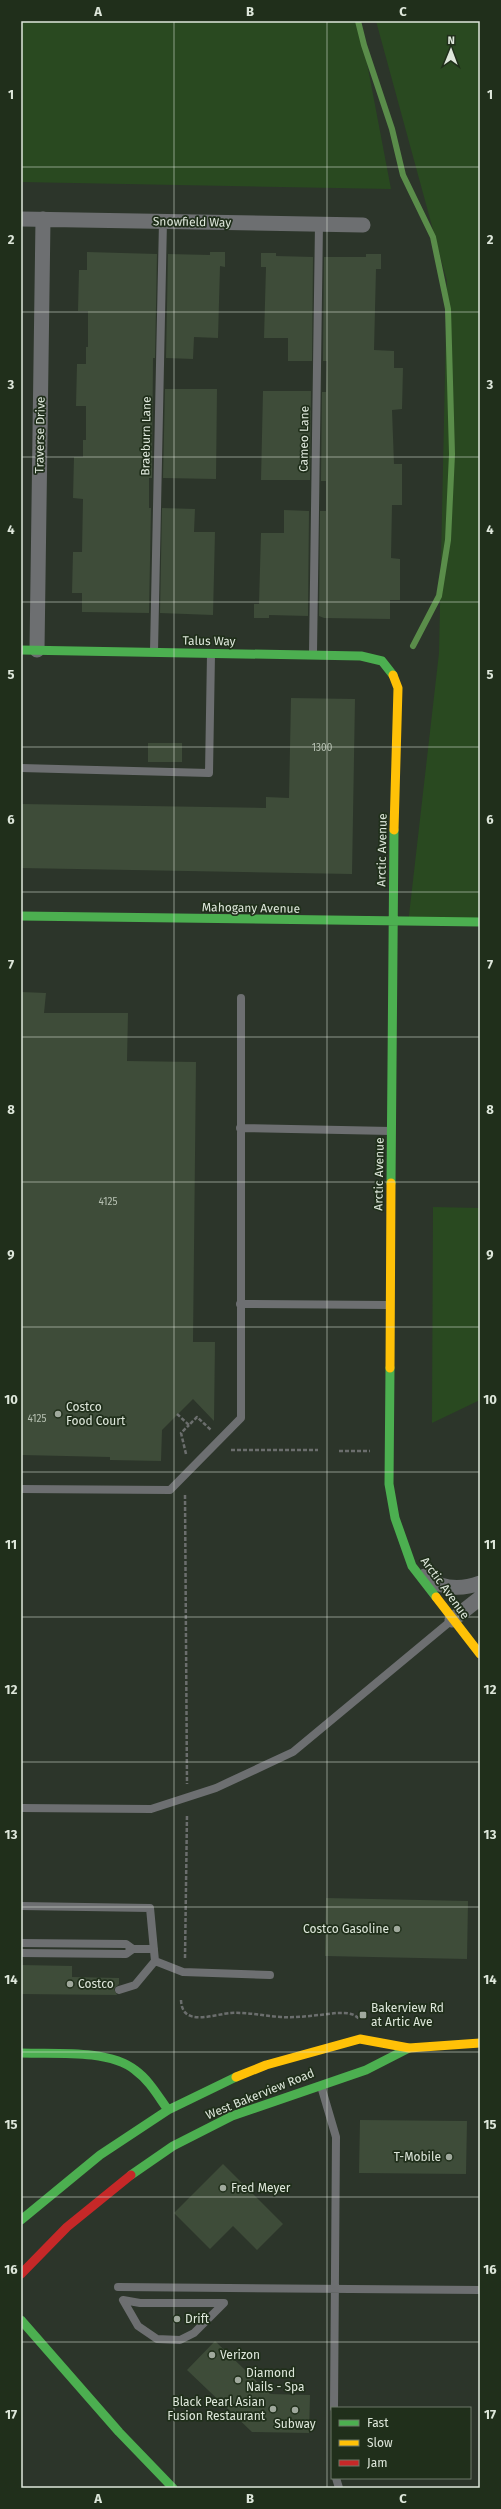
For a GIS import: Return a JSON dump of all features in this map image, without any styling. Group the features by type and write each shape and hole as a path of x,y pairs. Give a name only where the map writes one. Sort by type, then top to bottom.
{"main road":[{"name":"Talus Way","path":"21,650 313,655 382,659 392,669"},
{"name":"Arctic Avenue","path":"392,669 398,688 392,922 389,1484 395,1518 412,1566 452,1620 480,1654"},
{"name":"Mahogany Avenue","path":"21,916 480,922"},
{"name":"West Bakerview Road","path":"21,2220 100,2155 168,2110 235,2077 260,2068 360,2039 409,2048 480,2044"},
{"name":"West Bakerview Road","path":"21,2274 82,2213 178,2142 232,2116 321,2083 367,2069 409,2048"},
{"path":"21,2053 90,2055 128,2065 148,2084 168,2110"},
{"path":"21,2320 119,2432 173,2488"}],"street":[{"name":"Snowfield Way","path":"21,219 363,225"},
{"name":"Traverse Drive","path":"37,650 43,219"},
{"path":"412,1566 436,1585 459,1588 480,1583"},
{"path":"452,1620 480,1598"}],"lane":[{"name":"Braeburn Lane","path":"154,652 163,221"},
{"name":"Cameo Lane","path":"313,655 319,224"},
{"path":"21,768 209,772 211,653"},
{"path":"21,1489 170,1490 240,1418 241,998"},
{"path":"240,1128 392,1131"},
{"path":"240,1304 389,1305"},
{"path":"21,1808 151,1809 216,1788 266,1766 293,1752 452,1620"},
{"path":"21,1906 150,1908 155,1961 135,1985 119,1990"},
{"path":"21,1943 126,1944 133,1949 154,1949"},
{"path":"21,1953 126,1954 133,1949"},
{"path":"155,1961 183,1972 270,1975"},
{"path":"321,2083 336,2137 334,2407"},
{"path":"118,2287 480,2290"},
{"path":"123,2300 140,2303 224,2303 194,2333 180,2340 157,2339 138,2326 123,2300"}],"path":[{"path":"177,1414 188,1425"},
{"path":"186,1454 181,1433 188,1425 197,1417 211,1430"},
{"path":"232,1450 318,1450"},
{"path":"339,1451 371,1451"},
{"path":"185,1495 187,1785"},
{"path":"185,1958 187,1814"},
{"path":"181,2000 181,2008 186,2014 199,2018 230,2013 283,2017 351,2013 360,2021"}],"green space":[{"path":"21,21 359,21 391,189 21,182"},
{"path":"376,21 480,21 480,924 408,924 439,653 447,281"},
{"path":"433,1207 480,1208 480,1400 432,1423"}],"building":[{"path":"87,252 157,254 155,358 153,358 152,478 149,478 149,508 151,508 149,613 82,612 82,593 72,593 73,552 82,552 83,499 73,498 74,457 83,457 83,440 86,440 86,406 76,406 77,364 86,364 86,347 88,347 88,311 78,311 79,270 87,270"},
{"path":"210,252 225,252 225,267 220,266 218,338 194,337 193,359 166,358 168,254 210,255"},
{"path":"261,253 276,253 276,256 313,257 312,361 288,361 288,338 264,338 266,267 261,267"},
{"path":"366,254 381,254 381,269 376,269 374,350 394,351 394,368 403,368 402,409 392,410 394,464 402,464 402,505 392,505 391,558 400,559 400,600 390,600 390,619 324,618 319,616 320,511 326,511 326,481 321,481 322,392 326,392 327,361 323,361 324,257 366,257"},
{"path":"165,389 217,389 216,479 163,478"},
{"path":"263,391 311,391 310,480 261,480"},
{"path":"162,508 195,509 194,532 215,532 213,615 160,613"},
{"path":"284,510 309,511 308,616 269,615 269,618 254,618 254,604 259,604 261,533 284,533"},
{"path":"291,698 355,699 352,874 21,868 21,804 266,808 266,797 289,798"},
{"path":"148,743 182,743 182,762 148,762"},
{"path":"21,992 46,993 44,1013 128,1013 127,1061 196,1062 193,1342 215,1342 214,1421 193,1399 162,1430 161,1461 110,1460 110,1457 21,1455"},
{"name":"Costco Gasoline","path":"326,1898 468,1901 467,1959 325,1956"},
{"name":"Costco","path":"21,1965 72,1966 72,1977 119,1978 119,1984 114,1989 117,1995 21,1994"},
{"path":"360,2120 467,2121 466,2174 359,2173"},
{"name":"Fred Meyer","path":"223,2164 283,2224 257,2250 233,2226 210,2249 174,2213"},
{"path":"215,2341 270,2394 310,2395 309,2433 252,2432 187,2370"}],"waterway":[{"path":"358,21 364,45 392,129 403,175 433,237 448,309 452,454 448,540 439,596 413,646"}],"traffic: fast":[{"path":"21,650 361,656 382,661 393,675"},
{"path":"391,1183 394,830"},
{"path":"21,916 480,922"},
{"path":"390,1368 389,1484 395,1518 412,1566 436,1597"},
{"path":"131,2175 173,2146 232,2116 366,2070 409,2048"},
{"path":"21,2053 80,2054 111,2059 124,2063 145,2078 168,2110"},
{"path":"21,2220 100,2155 168,2110 236,2077"},
{"path":"21,2320 119,2432 173,2488"}],"traffic: slow":[{"path":"393,675 398,688 394,830"},
{"path":"390,1368 391,1183"},
{"path":"436,1597 480,1654"},
{"path":"236,2077 266,2065 360,2039 409,2048 480,2043"}],"traffic: jam":[{"path":"21,2274 67,2227 131,2175"}],"place":[{"name":"Costco Food Court","path":"58,1414"},
{"name":"Costco Gasoline","path":"397,1929"},
{"name":"Costco","path":"70,1984"},
{"name":"Bakerview Rd at Artic Ave","path":"363,2015"},
{"name":"T-Mobile","path":"449,2157"},
{"name":"Fred Meyer","path":"223,2188"},
{"name":"Drift","path":"177,2319"},
{"name":"Verizon","path":"212,2355"},
{"name":"Diamond Nails - Spa","path":"238,2380"},
{"name":"Black Pearl Asian Fusion Restaurant","path":"273,2409"},
{"name":"Subway","path":"295,2410"}]}
